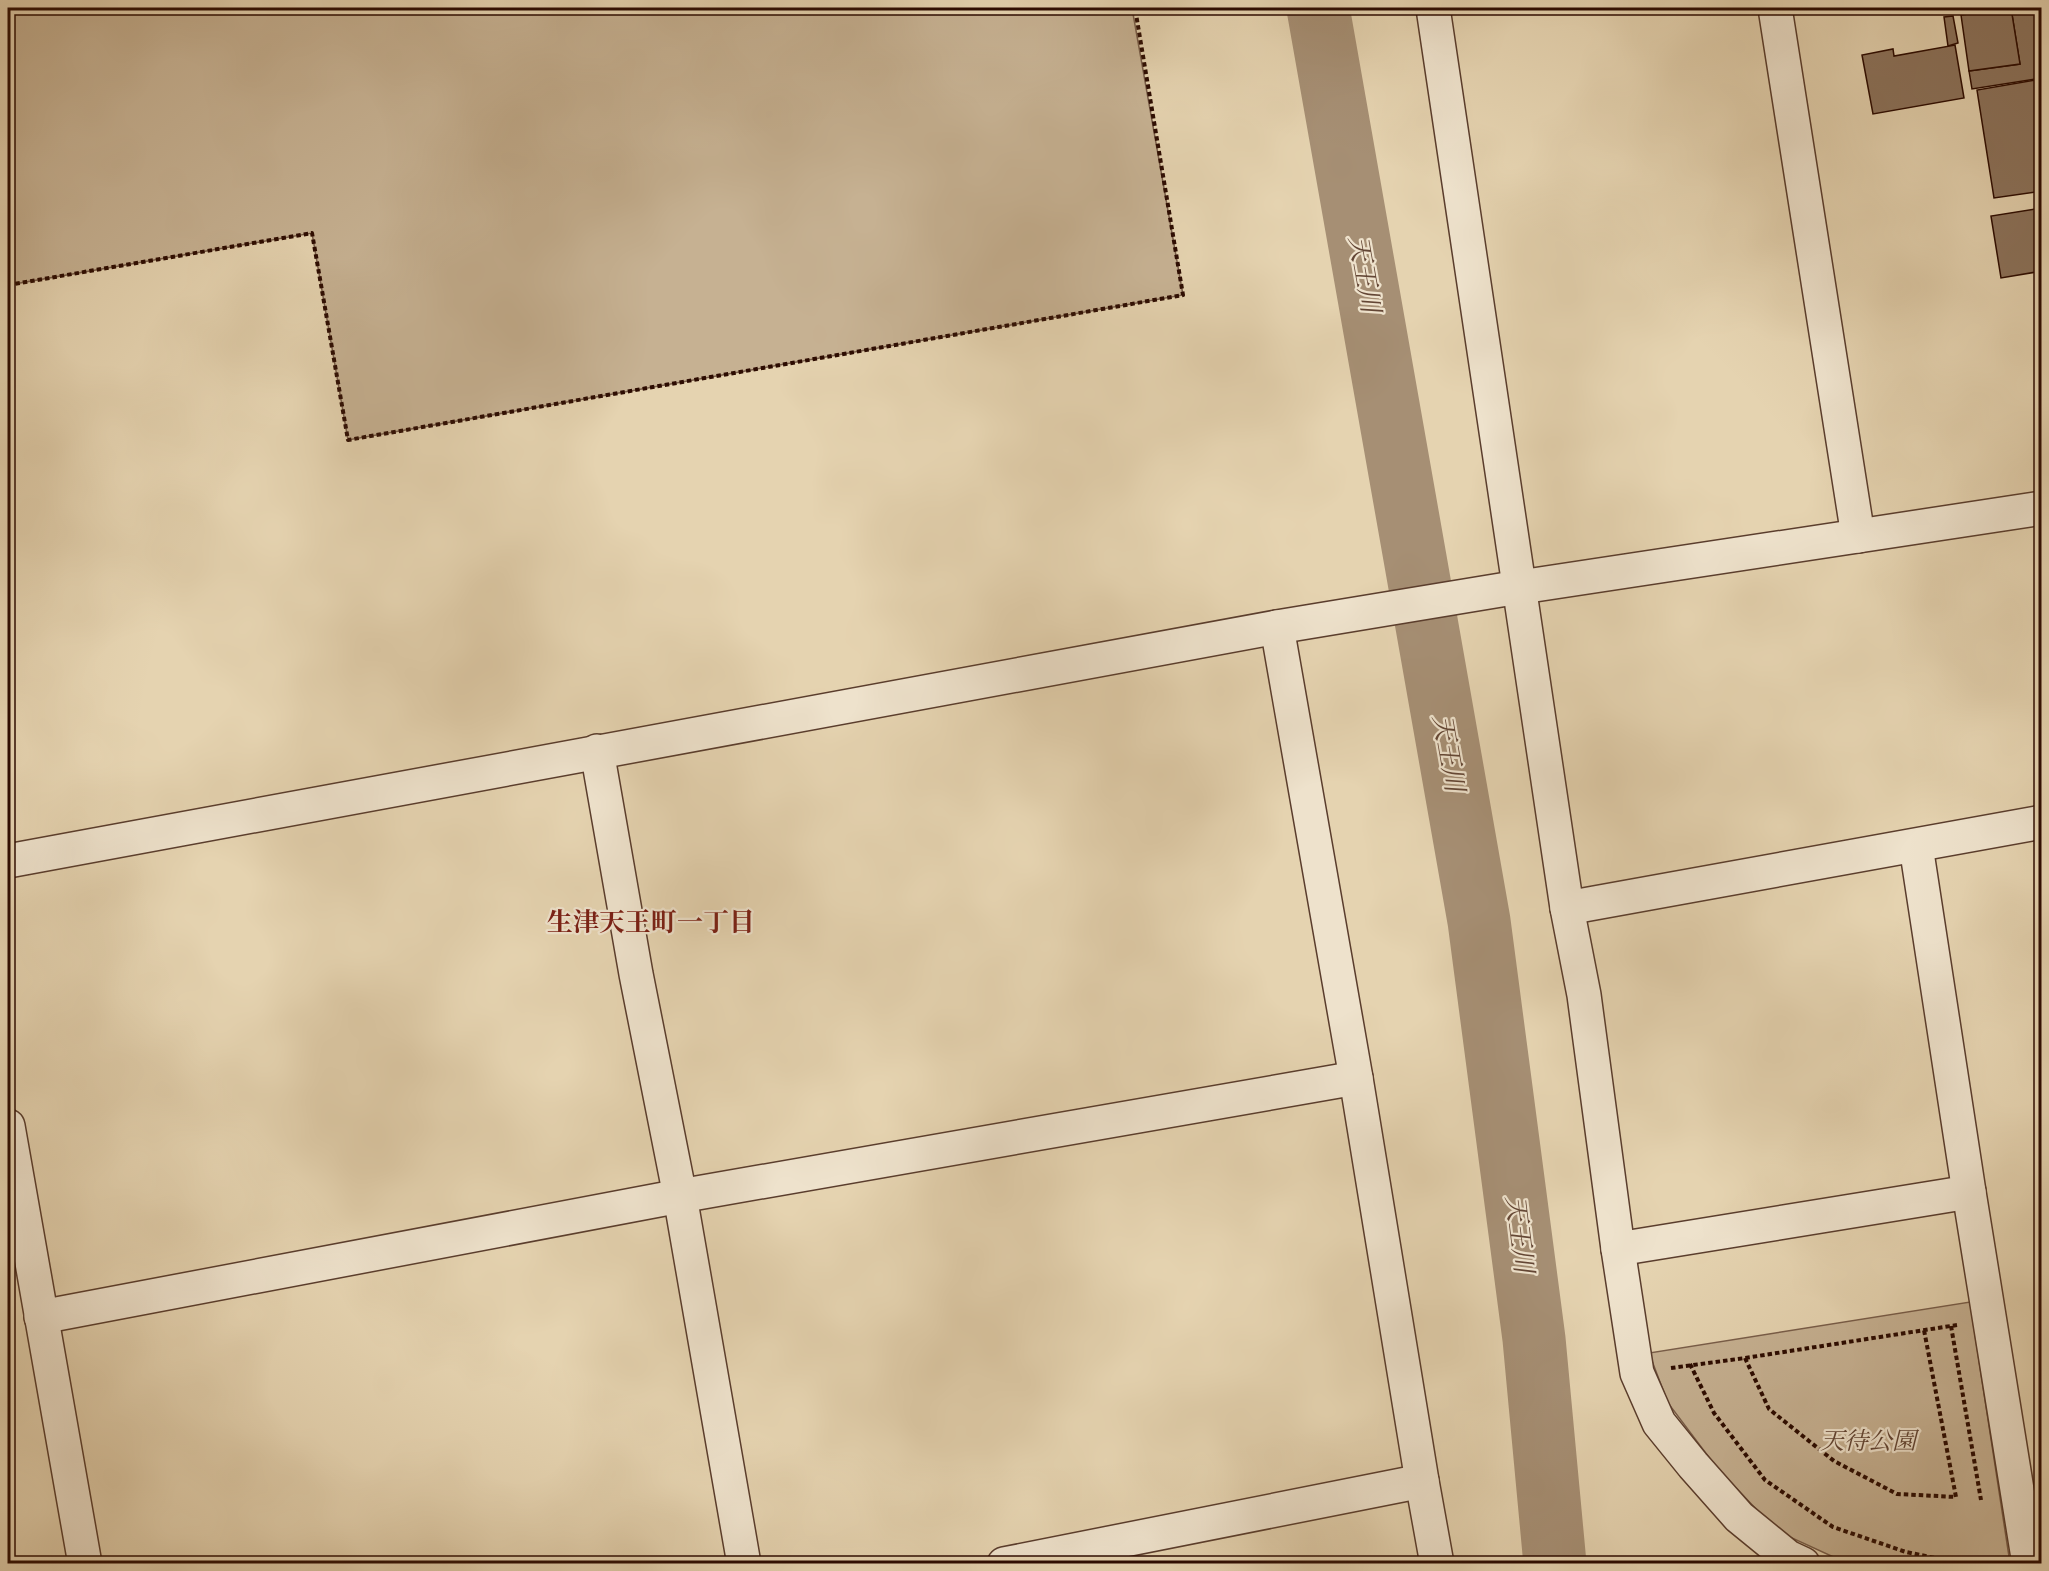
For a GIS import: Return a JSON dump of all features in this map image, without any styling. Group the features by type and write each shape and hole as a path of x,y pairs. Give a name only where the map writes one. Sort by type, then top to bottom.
{"street":[{"path":"1433,8 1510,589 1584,995 1637,1373 1659,1423 1693,1465 1739,1517 1788,1557 1803,1563"},
{"path":"1775,8 1858,536"},
{"path":"8,861 1292,625 1510,589 2042,508"},
{"path":"1292,625 1356,1078 1437,1563"},
{"path":"597,752 636,974 680,1196 744,1563"},
{"path":"1567,908 2042,822"},
{"path":"1916,846 2029,1563"},
{"path":"41,1317 680,1196 1356,1078"},
{"path":"8,1134 86,1563"},
{"path":"1618,1249 1969,1192"},
{"path":"1004,1563 1422,1482"}],"path":[{"path":"8,285 312,232 348,440 1182,295 1135,8"},
{"path":"1637,1373 1951,1326 1989,1318"},
{"path":"1951,1326 1982,1507"},
{"path":"1745,1358 1768,1409 1834,1461 1897,1494 1956,1497 1924,1330"},
{"path":"1690,1365 1714,1413 1765,1480 1833,1527 1906,1552 1964,1563"}],"green space":[{"path":"8,8 1132,8 1183,295 348,440 312,233 8,285"},
{"name":"天待公園","path":"1970,1302 2010,1563 1853,1563 1840,1560 1777,1531 1717,1468 1668,1403 1649,1353"}],"building":[{"path":"2011,8 2042,8 2042,78 1972,89 1969,71 2020,64"},
{"path":"2011,8 2020,64 1969,71 1961,15"},
{"path":"1953,16 1958,43 1948,46 1944,17"},
{"path":"1955,45 1964,98 1873,114 1862,55 1893,49 1894,56"},
{"path":"2042,79 2042,191 1994,198 1977,90"},
{"path":"2042,208 2042,271 2001,278 1991,216"}],"waterway":[{"name":"天王川","path":"1318,8 1479,921 1534,1339 1555,1564"}],"district":[{"name":"生津天王町一丁目","path":"651,922"}]}
